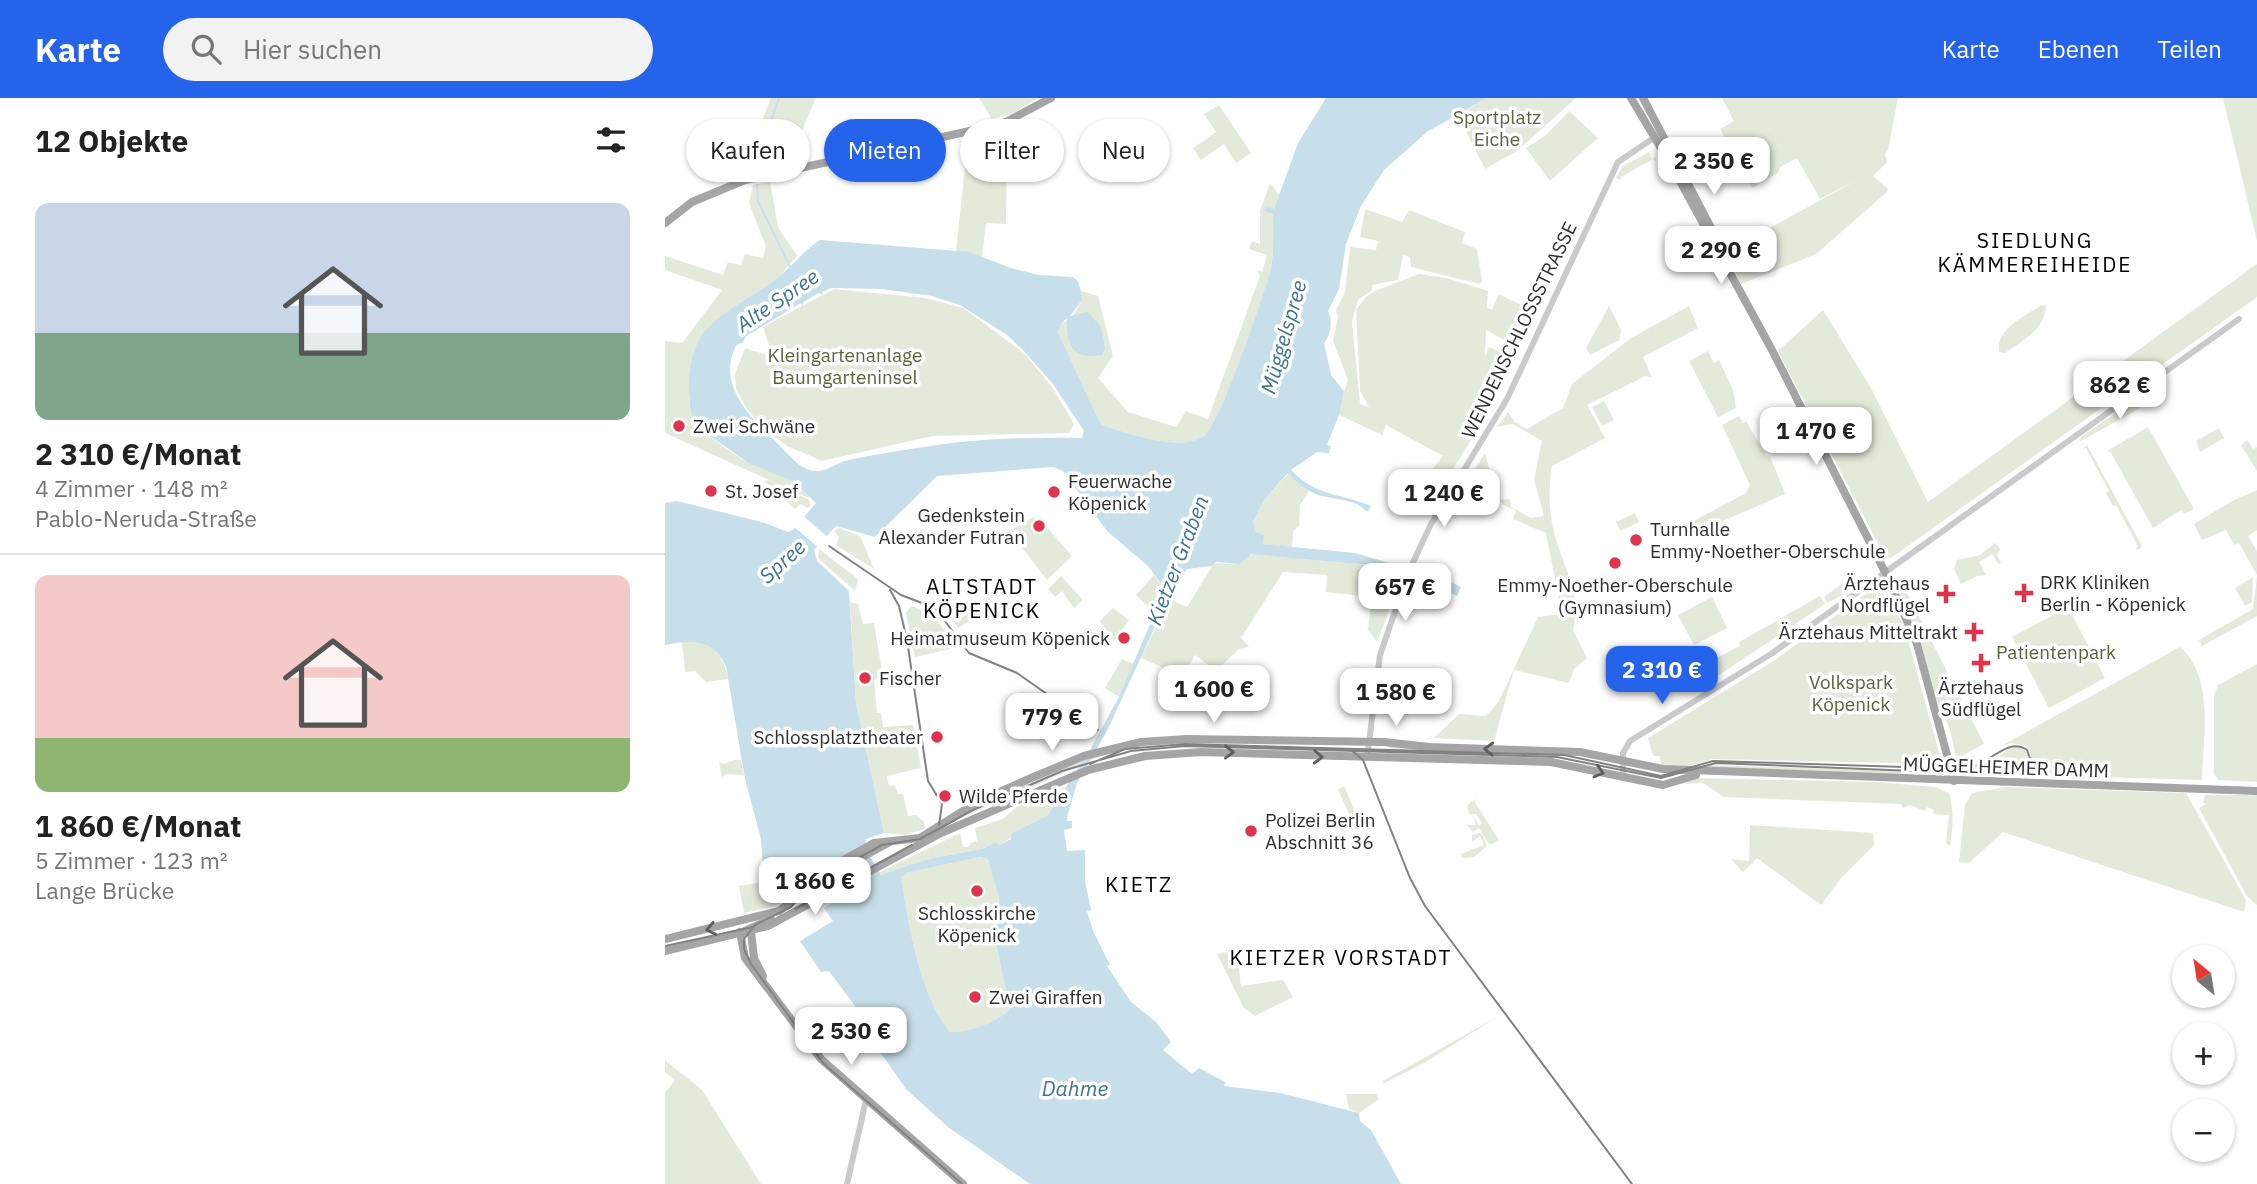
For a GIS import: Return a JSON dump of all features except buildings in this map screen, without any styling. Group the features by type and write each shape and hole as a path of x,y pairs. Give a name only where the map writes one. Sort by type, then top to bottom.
{"main road":[{"path":"665,223 692,202 745,180 1002,124 1051,98"},
{"path":"1631,98 1659,135 1706,212 1719,252 1885,571 1911,627 1954,782"},
{"path":"1643,98 1659,135"},
{"name":"MÜGGELHEIMER DAMM","path":"782,914 821,876 884,840 920,838 984,799 1084,756 1173,739 1369,742 1580,752 1639,766 1755,773 2257,791"},
{"name":"MÜGGELHEIMER DAMM","path":"782,914 830,892 941,833 1072,776 1145,756 1188,752 1551,762 1663,785 1694,775 1744,776 1755,773"},
{"path":"665,951 744,932 782,914"},
{"path":"665,939 744,932 782,914"},
{"path":"744,932 765,982"},
{"path":"744,932 748,963 821,1059 963,1184"}],"street":[{"name":"WENDENSCHLOSSSTRASSE","path":"1367,758 1380,655 1414,559 1430,526 1500,412 1618,162 1659,135"},
{"path":"1623,778 1622,762 1630,741 1771,654 2239,319"},
{"path":"847,1184 866,1100"}],"green space":[{"path":"771,98 816,98 807,119 763,119"},
{"path":"979,98 1038,98 1012,114 992,119"},
{"name":"Sportplatz Eiche","path":"1487,98 1576,98 1517,151 1485,169 1458,116"},
{"path":"1722,98 1898,98 1885,154 1887,162 1873,176 1888,189 1887,192 1816,254 1741,284 1726,252 1857,180 1820,199 1797,158 1752,188 1720,129 1734,121"},
{"path":"2223,98 2257,98 2257,241"},
{"path":"1219,105 1251,153 1236,163 1224,144 1201,160 1193,148 1216,132 1204,114"},
{"path":"1569,111 1598,138 1550,181 1526,148 1546,135"},
{"path":"1649,152 1652,159 1656,157 1656,162 1653,159 1621,177 1621,180 1616,178 1623,166"},
{"path":"770,182 778,227 797,256 779,277 706,330 690,371 689,399 693,424 749,463 800,485 809,498 665,433 665,341 682,343 722,290 665,270 665,256 723,275 728,262 741,265 745,254 763,258 766,246 749,203 753,185"},
{"path":"963,182 1006,182 1006,224 986,223 982,257 956,252"},
{"path":"1270,183 1279,195 1274,209 1265,211 1273,214 1271,268 1242,356 1211,426 1204,436 1194,441 1167,442 1101,425 1058,332 1059,325 1072,317 1083,299 1081,291 1098,296 1113,356 1098,378 1128,412 1176,427 1186,411 1208,419 1260,276 1257,270 1262,272 1267,255 1249,249 1252,241 1260,244 1260,211"},
{"path":"1365,209 1402,222 1409,210 1465,232 1462,243 1477,249 1482,281 1480,284 1411,267 1410,257 1403,255 1398,280 1372,285 1372,290 1358,300 1352,321 1360,404 1369,407 1360,391 1356,310 1365,298 1375,291 1419,274 1450,279 1488,291 1487,308 1492,310 1499,294 1535,312 1519,348 1486,330 1485,357 1489,347 1514,358 1493,404 1445,482 1428,475 1443,456 1386,425 1382,435 1337,414 1348,380 1333,341 1338,317 1336,310 1345,292 1350,247 1376,250 1378,241 1360,237"},
{"path":"2257,264 2257,297 1891,558 1886,557 1873,534 1778,351 1823,310 1871,388 1928,502"},
{"name":"Kleingartenanlage Baumgarteninsel","path":"834,289 925,298 963,308 1025,354 1052,387 1074,424 1069,433 932,436 822,461 787,446 762,427 747,409 736,389 735,374 745,348 773,357 763,327"},
{"path":"2046,305 2042,321 2032,334 2005,353 1999,352 2002,337 2012,324"},
{"path":"1609,306 1621,330 1619,340 1590,355 1586,348"},
{"path":"1689,306 1698,328 1643,357 1652,378 1646,376 1587,405 1605,438 1552,466 1552,525 1573,592 1573,630 1587,658 1574,669 1569,683 1514,670 1494,741 1434,738 1459,714 1486,716 1499,701 1538,617 1562,614 1546,533 1513,519 1516,511 1502,504 1500,500 1510,499 1511,507 1531,518 1544,516 1534,479 1542,441 1513,424 1497,427 1508,412 1515,422 1527,429 1563,408 1572,384 1631,338"},
{"path":"1708,351 1714,363 1719,360 1733,390 1736,408 1718,417 1689,361"},
{"path":"2144,393 2151,406 2146,405 2079,442 2081,437"},
{"path":"1604,401 1614,420 1602,426 1592,407"},
{"path":"1739,416 1743,423 1746,421 1767,457 1770,456 1785,494 1695,533 1690,523 1746,493 1750,485 1722,425"},
{"path":"2148,427 2194,509 2184,514 2181,510 2153,528 2111,453 2107,451"},
{"path":"2219,428 2224,438 2200,452 2196,441"},
{"path":"2247,440 2253,449 2257,447 2257,471 2241,445"},
{"path":"2087,445 2142,546 2139,550 2136,549 2138,546 2116,505 2113,506 2106,493 2109,491 2086,448 2082,449"},
{"path":"1485,453 1496,494 1492,500 1463,487"},
{"path":"1289,473 1309,491 1300,505 1299,526 1293,531 1292,547 1263,544 1264,535 1255,532 1253,522 1264,500"},
{"path":"769,480 808,499 811,505 808,508 800,504 795,509 764,481"},
{"path":"2257,490 2257,530 2248,536 2257,551 2257,575 2239,543 2234,545 2226,530 2202,540 2194,524 2232,501"},
{"path":"1635,513 1639,522 1620,531 1616,522"},
{"path":"1034,517 1046,526 1072,556 1047,580 1009,531"},
{"path":"839,528 860,536 874,569 836,545 839,537 834,531"},
{"path":"1995,543 2000,549 1997,555 2001,563 1998,564 1992,554 1979,562 1986,575 1977,576 1961,584 1954,569 1957,560 1980,555"},
{"path":"819,549 858,579 855,591 818,558"},
{"path":"1254,554 1327,559 1400,571 1403,574 1377,642 1368,630 1372,597 1326,592 1327,575 1283,572 1241,638 1249,647 1239,649 1216,671 1195,655 1182,676 1141,658 1169,599 1187,607 1214,563 1240,564 1247,556"},
{"path":"1154,575 1165,589 1159,602 1156,600 1149,608 1136,595"},
{"path":"1061,576 1083,600 1074,608 1062,591 1055,597 1048,589"},
{"path":"1859,576 1850,590 1827,603 1824,597 1851,577 1852,580"},
{"path":"2257,576 2257,616 2202,646 2199,640 2253,609"},
{"path":"2253,577 2252,602 2245,606 2235,588"},
{"name":"Volkspark Köpenick","path":"1878,585 1904,625 1939,752 1938,764 1712,759 1687,768 1661,765 1660,756 1653,756 1648,738 1775,660"},
{"path":"1904,587 1984,744 1956,759 1950,729 1933,692 1922,647 1897,588"},
{"path":"987,596 1009,616 1001,624 985,611 958,628 954,622 979,607 977,605"},
{"path":"1820,596 1825,604 1707,683 1699,667 1740,646 1739,642"},
{"path":"1712,597 1727,628 1694,645 1678,615"},
{"path":"850,602 858,604 863,624 874,623 883,678 874,680 877,713 881,713 883,727 913,725 921,768 887,776 889,786 895,785 898,794 903,794 908,816 916,815 924,822 925,829 904,835 884,833 856,703"},
{"path":"912,606 934,616 953,643 950,649 915,657 906,612"},
{"name":"Patientenpark","path":"2068,607 2105,678 2049,708 2012,637"},
{"path":"1113,608 1129,620 1114,641 1100,621"},
{"path":"682,642 705,644 716,652 724,664 728,679 706,682 695,671 685,672"},
{"path":"2180,647 2191,660 2203,691 2205,728 2202,780 2024,775 2031,761 2025,746 2012,743 2001,746"},
{"path":"1122,659 1134,664 1119,697 1105,688"},
{"path":"2257,664 2257,782 2218,780 2214,774 2214,696 2218,685"},
{"path":"1385,746 1539,753 1539,759 1385,756 1385,753 1393,753 1394,749"},
{"path":"2011,747 2020,747 2027,752 2029,764 2021,771 1980,772"},
{"path":"1101,756 1019,793 1016,788 1082,760"},
{"path":"741,760 744,775 725,774 722,778 719,761 723,764"},
{"path":"1711,765 1901,771 1901,775 1696,768"},
{"path":"1692,778 1876,782 1935,787 1949,793 1953,820 1950,846 1946,843 1949,815 1933,814 1934,810 1927,807 1925,811 1910,805 1903,808 1901,804 1724,797 1703,783 1679,784"},
{"path":"1344,786 1358,819 1352,820 1338,790"},
{"path":"1065,787 1047,816 999,845 928,859 884,875 878,873 960,833 963,847 970,846 970,843 977,841 975,828 1003,819 1015,808"},
{"path":"2005,787 2186,793 2246,900 2244,912 2003,832 1969,863 1959,862 1965,805 1972,793"},
{"path":"1013,789 1015,794 970,814 968,811"},
{"path":"2205,795 2257,795 2257,905 2247,896 2199,808 2206,804 2203,802"},
{"path":"1477,797 1474,801 1499,840 1489,844 1479,828 1473,832 1467,825 1476,825 1473,815 1479,826 1482,823 1476,814 1469,814 1467,806"},
{"path":"1750,825 1873,833 1874,845 1842,877 1821,905 1757,858 1743,872 1731,859 1749,861"},
{"path":"1472,835 1483,835 1487,846 1474,857 1462,858 1461,854 1484,845 1480,836 1472,842"},
{"path":"983,857 988,860 999,898 995,939 1010,1009 982,1026 950,1032 939,1016 923,979 901,877 906,872"},
{"path":"816,866 777,906 744,913 739,886 767,881 778,896"},
{"path":"1237,950 1241,986 1283,980 1293,997 1255,1016 1244,1008 1217,954"},
{"path":"1497,1017 1426,1062 1384,1083 1383,1081"},
{"path":"665,1060 702,1090 761,1184 665,1184 665,1093 675,1080 665,1072"},
{"path":"1346,1094 1376,1094 1379,1099 1359,1113 1349,1109"}],"water":[{"path":"1326,98 1487,98 1427,132 1384,170 1361,206 1346,244 1339,289 1328,311 1330,332 1324,343 1331,375 1344,391 1339,415 1327,445 1331,446 1329,453 1317,452 1291,470 1320,490 1371,506 1368,512 1356,504 1312,493 1288,473 1264,500 1253,522 1256,532 1264,535 1263,544 1355,553 1426,574 1428,571 1461,587 1457,596 1400,571 1381,566 1251,554 1240,564 1216,562 1212,566 1187,569 1165,605 1107,731 1077,783 1067,817 1067,821 1072,821 1072,828 1064,830 1067,851 1085,850 1085,881 1091,910 1087,911 1093,931 1110,965 1107,966 1131,1002 1156,1022 1171,1042 1163,1050 1192,1074 1199,1068 1225,1082 1224,1086 1280,1093 1359,1113 1360,1121 1371,1130 1401,1184 1030,1184 948,1127 906,1089 873,1042 855,1006 829,971 821,972 800,941 833,921 824,908 838,899 839,894 825,870 816,866 778,896 767,881 763,868 761,839 745,779 726,666 714,650 700,643 665,645 665,503 677,501 765,523 788,532 793,530 816,503 793,481 750,464 693,424 689,376 694,351 713,323 776,279 820,240 969,252 1011,268 1039,275 1073,277 1078,281 1083,299 1070,316 1088,312 1101,327 1105,348 1102,355 1083,355 1073,348 1069,342 1067,318 1060,325 1058,332 1101,425 1153,440 1194,441 1204,436 1211,426 1231,384 1251,329 1272,262 1273,214 1264,211 1266,207 1274,209 1298,143","holes":["831,288 882,289 932,296 960,305 1007,335 1022,349 1053,384 1084,431 1082,438 964,442 864,457 819,471 805,468 748,413 733,387 731,359 737,344 743,343 745,337 801,303 803,306 803,302 819,293 823,295 822,292","1053,467 1063,471 1107,531 1148,566 1165,589 1119,697 1090,750 1047,816 1011,834 1011,839 999,845 995,842 985,848 928,859 881,875 865,848 866,839 884,833 856,703 849,591 817,561 814,550 836,526 875,537 937,476","982,857 988,860 999,898 995,939 1010,1009 1005,1014 974,1029 957,1032 950,1032 939,1016 923,979 912,937 901,877 908,872","840,858 857,888 856,893 849,890 834,862"]}],"pier":[{"path":"802,515 829,538 820,549 793,526"}],"waterway":[{"path":"771,119 779,98"},
{"name":"Alte Spree","path":"757,185 758,201 790,267"}],"tram line":[{"path":"829,546 901,595 935,608 969,653 1017,673 1098,730"},
{"path":"890,590 899,606 907,640 928,781 942,804 939,825"},
{"path":"962,1184 823,1063 751,964 744,949 744,939 755,925 791,907 811,884 882,845 920,839 973,810 1062,771 1131,751 1185,746 1557,757 1661,778 1716,763 2012,775 2023,772 2031,761 2027,750 2013,746 1968,769 1713,761 1661,776 1564,755 1185,744 1125,749 1090,764"},
{"path":"1350,749 1363,760 1410,878 1425,906 1632,1184"},
{"path":"795,909 912,845"},
{"path":"665,946 753,927"}],"place":[{"name":"Zwei Schwäne","path":"679,426"},
{"name":"St. Josef","path":"711,491"},
{"name":"Feuerwache Köpenick","path":"1054,492"},
{"name":"Gedenkstein Alexander Futran","path":"1039,526"},
{"name":"Turnhalle Emmy-Noether-Oberschule","path":"1636,540"},
{"name":"Emmy-Noether-Oberschule (Gymnasium)","path":"1615,563"},
{"name":"DRK Kliniken Berlin - Köpenick","path":"2024,593"},
{"name":"Ärztehaus Nordflügel","path":"1946,594"},
{"name":"Ärztehaus Mitteltrakt","path":"1974,632"},
{"name":"Heimatmuseum Köpenick","path":"1124,638"},
{"name":"Ärztehaus Südflügel","path":"1981,663"},
{"name":"Fischer","path":"865,678"},
{"name":"Schlossplatztheater","path":"937,737"},
{"name":"Wilde Pferde","path":"945,796"},
{"name":"Polizei Berlin Abschnitt 36","path":"1251,831"},
{"name":"Schlosskirche Köpenick","path":"977,891"},
{"name":"Zwei Giraffen","path":"975,997"}],"district":[{"name":"SIEDLUNG KÄMMEREIHEIDE","path":"2035,252"},
{"name":"ALTSTADT KÖPENICK","path":"982,598"},
{"name":"KIETZ","path":"1139,884"},
{"name":"KIETZER VORSTADT","path":"1341,957"}],"water label":[{"name":"Müggelspree","path":"1283,337"},
{"name":"Kietzer Graben","path":"1177,560"},
{"name":"Spree","path":"782,561"},
{"name":"Dahme","path":"1075,1088"}]}
